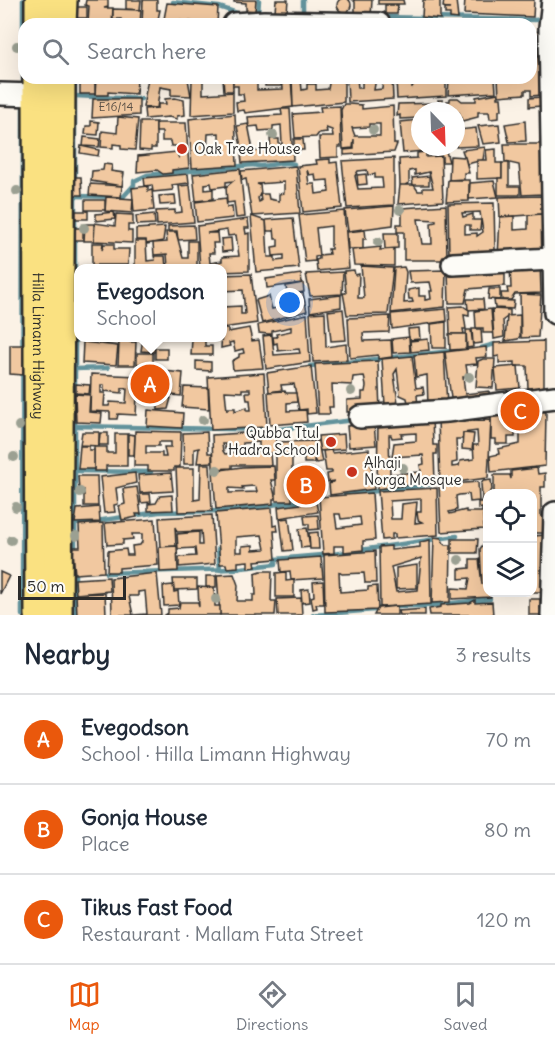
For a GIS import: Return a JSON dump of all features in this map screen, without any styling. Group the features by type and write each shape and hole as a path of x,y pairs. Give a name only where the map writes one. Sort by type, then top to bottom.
{"main road":[{"path":"39,0 39,18"},
{"path":"62,18 63,0"},
{"name":"Hilla Limann Highway","path":"58,615 61,84"},
{"name":"Hilla Limann Highway","path":"37,86 39,615"}],"street":[{"path":"553,0 545,28 555,313"},
{"path":"0,94 37,86"},
{"path":"453,264 553,259"},
{"path":"360,417 447,411 555,397"},
{"path":"552,615 555,513"}],"building":[{"path":"340,-1 348,-1 351,2 351,8 347,12 341,12 337,8 337,2"},
{"path":"86,0 108,0 108,7 104,8 113,8 112,18 88,18 89,6 85,5"},
{"path":"126,0 141,0 140,10 126,9"},
{"path":"143,0 157,0 157,10 160,10 158,18 142,18"},
{"path":"234,0 256,0 255,11 246,10 246,3 234,2"},
{"path":"276,0 288,0 287,12 275,11"},
{"path":"353,0 372,0 371,16 355,15"},
{"path":"378,0 403,0 404,4 378,4"},
{"path":"423,0 440,0 440,18 422,17"},
{"path":"444,0 456,0 458,18 450,18 450,14 445,14 445,9 450,9 443,7"},
{"path":"465,0 534,0 533,17 464,14"},
{"path":"167,3 218,7 217,18 164,18"},
{"path":"385,5 398,5 397,14 385,14"},
{"path":"76,7 87,7 87,18 76,18"},
{"path":"113,9 141,10 140,18 113,18"},
{"path":"537,31 540,31 541,57 538,57 539,67 542,67 542,95 531,96 531,90 525,90 525,94 499,96 498,84 537,84"},
{"path":"80,84 95,84 95,94 80,94"},
{"path":"96,84 137,84 136,94 108,92 108,95 95,95"},
{"path":"147,84 189,84 191,96 171,95 171,89 160,87 157,108 143,107"},
{"path":"192,84 203,84 203,94 233,92 233,112 191,115"},
{"path":"223,84 233,84 233,91 224,91"},
{"path":"233,84 257,84 257,90 283,89 283,84 291,84 293,107 245,113 244,110 237,111 236,102 244,101 243,94 238,94 238,86 233,86"},
{"path":"265,84 281,84 281,86 265,86"},
{"path":"292,84 301,84 302,90 307,89 307,84 316,84 316,90 328,89 329,84 344,84 344,102 293,107"},
{"path":"347,84 358,84 358,88 362,88 362,84 375,84 374,90 382,89 382,84 392,84 393,99 348,102"},
{"path":"396,84 412,84 412,87 414,84 446,84 446,96 397,99"},
{"path":"449,84 495,84 496,92 448,95"},
{"path":"498,93 502,110 499,110 499,118 490,119 489,112 478,112 478,117 465,120 465,102 447,102 450,98 476,101 476,97"},
{"path":"541,97 541,106 529,107 529,98"},
{"path":"93,99 139,99 139,115 92,118"},
{"path":"165,99 184,100 185,115 177,116 177,119 169,117 145,119 144,109 158,108 158,104 166,104"},
{"path":"344,104 362,105 362,109 393,106 394,144 397,144 394,152 344,155 344,150 354,149 354,139 353,148 343,149 341,110","holes":["380,124 380,136 355,136 352,128"]},
{"path":"398,104 411,104 411,118 400,119 400,115 397,116"},
{"path":"340,106 341,147 338,147 338,157 320,158 319,137 333,137 332,130 326,128 327,132 319,133 316,137 295,138 293,114 321,112 320,107"},
{"path":"281,109 290,109 293,160 242,163 241,153 271,149 270,139 279,139 279,145 282,144 281,125 273,126 273,130 259,131 258,126 249,127 248,117 282,115"},
{"path":"235,114 237,165 192,168 189,119","holes":["219,133 219,152 207,153 208,134"]},
{"path":"118,117 138,119 135,150 121,149 121,145 113,144 113,148 101,147 102,131 117,133"},
{"path":"91,121 99,122 98,135 85,134 86,126 91,126"},
{"path":"411,121 411,152 403,153 400,122"},
{"path":"525,121 526,141 509,142 505,124"},
{"path":"140,122 156,122 156,148 151,148 151,151 139,150"},
{"name":"Oak Tree House","path":"156,123 186,123 189,168 172,170 172,173 163,174 157,170 137,172 138,156 177,152 179,159 176,146 171,146 170,141 162,141 162,132 156,132"},
{"path":"248,124 253,150 242,152 237,126"},
{"path":"499,124 501,142 483,144 478,126"},
{"path":"476,128 478,146 465,147 465,129"},
{"path":"84,137 100,139 99,147 83,146"},
{"path":"294,139 303,139 304,150 294,150"},
{"path":"504,144 543,144 543,194 522,195 519,165 505,162"},
{"path":"81,146 99,150 98,156 80,153"},
{"path":"485,147 483,160 467,164 465,150"},
{"path":"496,149 496,163 502,163 502,178 477,179 477,160 487,160 486,150"},
{"path":"441,156 443,201 398,204 399,159","holes":["415,170 415,175 429,172 433,188 423,188 423,191 418,191 414,185 405,185 409,183 409,171"]},
{"path":"442,156 447,156 449,162 442,162"},
{"path":"450,156 465,157 469,173 464,173 464,179 449,180"},
{"path":"394,158 394,205 347,208 342,161","holes":["367,170 368,175 375,174 375,178 382,178 383,188 358,189 355,176 358,171"]},
{"path":"330,159 330,163 337,162 342,208 303,212 298,166 317,164 316,160","holes":["307,170 309,175 315,174 316,181 328,180 329,192 316,194 315,184 309,184"]},
{"path":"502,163 509,163 509,186 520,186 520,195 498,195 498,178 502,178"},
{"path":"104,164 112,165 111,171 124,173 122,186 91,181 92,171 103,170"},
{"path":"296,166 300,213 252,216 246,179 242,180 241,171","holes":["284,182 284,193 279,194 279,201 269,199 268,194 261,194 260,185 257,184"]},
{"path":"240,169 245,217 236,218 234,202 227,203 226,187 233,181 226,182 226,186 212,188 211,183 205,184 205,190 213,189 213,199 196,201 193,174"},
{"path":"188,174 189,183 172,185 173,190 153,192 152,185 145,186 144,178"},
{"path":"366,174 367,184 358,185 357,175"},
{"path":"429,176 429,185 413,185 412,178"},
{"path":"73,177 81,177 82,195 74,195"},
{"path":"448,180 469,180 469,201 446,202"},
{"path":"494,181 498,197 469,199 470,183"},
{"path":"90,184 122,186 121,197 89,195"},
{"path":"190,185 194,222 157,225 156,211 182,212 179,186"},
{"path":"148,186 148,191 152,190 154,210 134,212 132,188"},
{"path":"175,195 176,204 160,205 159,196"},
{"path":"542,196 543,214 500,217 499,197"},
{"path":"106,197 133,199 132,213 105,211"},
{"path":"226,198 227,207 232,206 233,218 197,222 195,202"},
{"path":"85,200 105,200 105,210 85,210"},
{"path":"494,203 495,250 492,250 492,255 449,256 448,204","holes":["480,212 483,232 477,236 477,233 465,234 465,225 470,225 470,230 480,230 481,220 473,220 473,214 463,217 462,213"]},
{"path":"446,205 447,260 404,260 404,232 397,232 397,224 402,224 402,208","holes":["418,219 436,220 431,223 432,244 422,244"]},
{"path":"394,206 393,225 348,231 345,210"},
{"path":"76,211 88,211 88,219 76,219"},
{"path":"344,211 349,268 317,271 316,260 319,256 315,257 315,261 305,262 299,215","holes":["331,226 331,249 328,249 329,254 319,256 316,228"]},
{"path":"114,212 115,219 96,221 96,214"},
{"path":"116,214 133,215 133,225 128,225 128,231 132,231 132,243 94,241 95,223 115,226"},
{"path":"154,214 155,224 137,225 136,216"},
{"path":"542,214 543,256 498,257 500,217 514,216 514,230 528,229 528,215"},
{"path":"251,216 266,221 268,257 275,257 275,261 284,260 284,255 273,256 272,247 278,246 278,239 275,239 274,228 274,231 267,231 266,220 293,218 299,268 256,272"},
{"path":"248,219 249,228 245,228 246,234 249,233 249,271 227,272 227,264 200,264 197,226","holes":["227,230 228,236 236,235 239,256 222,257 222,261 210,263 209,253 214,253 213,243 218,243 217,233 207,233"]},
{"path":"85,224 94,224 94,241 84,241"},
{"path":"194,225 195,239 178,240 177,231 168,231 168,226"},
{"path":"165,227 163,241 146,244 146,240 136,240 136,229"},
{"path":"74,228 83,228 83,240 74,240"},
{"path":"365,230 366,239 363,239 363,249 348,249 347,232"},
{"path":"166,232 176,232 183,258 188,258 188,241 197,241 197,264 168,264 167,254 154,255 153,243 167,242"},
{"path":"384,233 398,233 398,248 385,249"},
{"path":"231,238 232,251 222,252 221,239"},
{"path":"135,241 146,241 147,261 155,260 154,256 165,256 166,264 135,264"},
{"path":"92,243 103,243 102,250 104,244 114,244 114,249 129,249 128,264 92,264"},
{"path":"381,247 380,250 394,249 394,266 354,265 352,250"},
{"path":"540,262 541,293 515,294 511,300 502,300 501,293 508,293 507,288 511,288 510,266"},
{"path":"505,265 505,286 468,289 465,303 449,303 448,270"},
{"path":"361,266 393,268 388,314 347,315 343,293 346,293 344,271 354,270 355,275 359,274 358,298 364,298"},
{"path":"404,267 406,272 404,303 413,302 409,299 408,290 419,288 419,296 425,296 425,300 431,299 430,291 432,291 430,282 410,283 408,271 446,270 445,307 391,313 394,268"},
{"path":"343,272 342,294 310,296 306,274"},
{"path":"251,274 257,323 227,327 227,307 241,306 241,314 245,314 243,290 227,291 227,275"},
{"path":"301,274 302,283 267,288 266,279"},
{"path":"303,283 304,292 287,295 286,286"},
{"path":"489,289 500,289 500,300 488,299"},
{"path":"303,293 307,311 262,323 256,300 269,296 272,309 292,304 290,295"},
{"path":"520,294 541,295 538,337 521,338"},
{"path":"341,295 341,307 310,312 309,299"},
{"path":"467,299 483,299 484,309 468,310"},
{"path":"494,300 514,301 513,309 495,308"},
{"path":"463,306 469,310 469,316 464,315 466,329 463,329 464,334 450,334 449,307"},
{"path":"343,309 346,340 331,341 328,311"},
{"path":"446,309 447,321 392,329 391,314"},
{"path":"491,309 493,333 483,333 483,328 476,328 475,311"},
{"path":"492,309 510,310 510,315 503,320 504,337 494,339"},
{"path":"325,312 326,347 346,344 347,360 313,362 310,313"},
{"path":"307,314 310,362 266,369 263,336 272,335 274,355 300,353 299,349 278,351 277,343 274,344 273,337 277,337 276,334 291,331 291,327 268,334 259,333 258,325"},
{"path":"520,315 520,336 518,339 505,341 507,316"},
{"path":"390,316 389,332 363,333 364,341 391,340 392,357 378,359 378,355 350,358 348,318"},
{"path":"446,322 446,348 432,348 431,324"},
{"path":"249,328 252,341 259,340 263,368 233,370 232,361 239,357 239,354 244,353 243,349 235,351 233,342 229,343 230,346 221,348 221,342 227,342 227,329 228,332"},
{"path":"419,328 420,339 409,340 408,329"},
{"path":"472,329 481,329 482,343 473,344"},
{"path":"466,330 471,330 473,347 467,348"},
{"path":"449,334 466,334 466,349 450,350"},
{"path":"409,337 410,352 393,353 392,339"},
{"path":"428,339 429,350 411,352 410,341"},
{"path":"544,341 544,388 528,388 527,366 515,366 515,362 499,363 499,356 494,357 494,343"},
{"path":"83,342 118,346 116,365 82,363"},
{"path":"136,342 135,365 118,365 119,343 106,343"},
{"path":"142,342 155,342 154,352 141,351"},
{"path":"192,342 205,342 205,346 212,346 212,355 191,355"},
{"path":"10,345 23,345 23,375 10,374"},
{"path":"486,347 487,357 476,358 477,364 466,365 468,377 463,377 465,394 489,391 490,400 452,406 445,352"},
{"path":"155,348 167,348 167,359 155,359"},
{"path":"444,352 447,405 428,406 427,375 416,377 414,355"},
{"path":"137,353 153,353 153,364 137,364"},
{"path":"412,356 416,388 423,387 424,394 417,395 418,407 403,408 403,403 408,403 407,398 400,395 397,369 394,374 398,403 395,404 395,409 385,405 382,359"},
{"path":"495,359 493,388 476,387 478,361"},
{"path":"196,361 211,362 211,371 196,370"},
{"path":"378,361 380,411 347,412 347,400 362,399 362,392 365,392 366,386 364,376 353,377 352,385 332,384 333,407 329,407 330,414 318,414 315,364"},
{"path":"311,366 316,413 307,414 307,409 299,410 294,384 281,385 282,390 269,392 267,373"},
{"path":"518,366 520,388 497,390 495,368"},
{"path":"140,370 162,371 161,397 138,397"},
{"path":"163,371 183,373 181,396 162,394"},
{"path":"264,373 267,427 211,430 208,377","holes":["242,389 250,389 250,392 246,392 251,410 247,410 247,407 235,411 235,408 227,408 227,411 225,391 242,392"]},
{"path":"91,374 138,376 136,415 118,414 117,419 110,419 110,412 90,411","holes":["101,385 104,385 104,391 122,393 122,388 127,389 126,403 110,402 109,406 104,406 105,393 101,393"]},
{"path":"76,384 90,385 89,394 76,393"},
{"path":"184,387 208,388 209,409 182,407"},
{"path":"268,392 296,393 297,402 287,403 287,411 306,410 307,422 270,425"},
{"path":"75,394 90,395 89,412 102,413 101,423 76,422"},
{"path":"157,398 171,398 168,409 158,410"},
{"path":"536,407 536,412 546,412 545,466 491,472 490,456 499,454 498,449 520,444 520,408"},
{"path":"148,410 183,413 182,428 147,426"},
{"path":"516,411 515,437 508,437 508,444 496,444 496,439 491,439 491,420 484,420 484,414"},
{"path":"474,416 474,421 491,420 488,478 440,484 438,418","holes":["477,431 478,445 473,445 474,459 460,461 459,466 452,467 452,463 457,462 456,439 463,439 463,433"]},
{"path":"432,417 433,445 437,445 437,454 434,454 435,482 377,489 378,420","holes":["416,433 416,441 394,443 392,457 423,455 424,464 420,465 421,472 390,474 389,435 392,438 402,437 401,434"]},
{"path":"374,424 376,445 349,447 347,426"},
{"path":"135,431 181,432 180,467 174,467 174,471 148,471 148,466 134,466","holes":["159,442 171,442 171,447 164,447 166,457 162,457 162,453 146,453 146,446 159,446"]},
{"path":"276,431 275,453 270,453 271,465 232,465 232,468 213,469 212,435","holes":["259,442 259,451 232,451 232,453 225,454 222,444 225,444 225,449 243,446 243,443"]},
{"path":"82,432 99,432 99,446 80,445"},
{"path":"207,432 208,453 212,453 212,462 197,463 199,448 194,449 194,464 184,464 183,433"},
{"path":"100,433 108,433 108,445 99,445"},
{"path":"463,433 474,434 472,450 462,449"},
{"path":"115,434 127,434 127,466 106,466 106,471 94,471 94,447 107,447 107,453 115,453"},
{"path":"128,434 135,435 134,455 128,455"},
{"name":"Qubba Ttul Hadra School","path":"344,434 345,449 319,451 318,436"},
{"path":"318,441 322,462 316,463 314,459 314,463 304,463 304,457 294,458 294,454 277,454 277,442"},
{"path":"80,446 89,446 89,450 94,450 94,469 78,469"},
{"name":"Alhaji Norga Mosque","path":"369,449 374,489 330,495 329,484 334,481 328,482 327,474 332,471 326,471 323,451 331,450 332,453"},
{"path":"276,455 292,455 292,501 276,501"},
{"path":"201,464 210,464 212,511 178,512 176,468 194,468 194,500 200,499"},
{"path":"274,466 275,480 271,480 276,499 273,499 273,504 216,509 213,471","holes":["256,487 257,492 229,493 229,488"]},
{"path":"537,468 538,474 545,473 545,487 541,487 541,516 544,516 545,533 537,533 537,489 494,489 494,475 510,475 511,479 511,471"},
{"path":"135,473 136,483 116,488 118,504 114,505 115,512 104,513 100,477"},
{"path":"171,473 173,491 140,493 138,475"},
{"path":"295,474 316,477 317,493 296,494"},
{"path":"78,476 97,476 98,506 84,506 84,490 79,491"},
{"path":"491,480 492,489 483,489 483,529 441,532 439,485 478,482 479,501 470,502 469,494 456,496 457,510 449,512 450,514 466,510 466,512 482,512 482,508 478,509 478,502 481,502 482,498 481,484 483,481"},
{"path":"137,487 141,514 122,520 119,506 125,504 123,489"},
{"path":"437,488 438,535 395,538 395,534 392,534 392,539 382,540 378,491","holes":["421,499 421,512 417,512 418,520 422,522 415,523 417,502 402,504 401,519 391,519 390,501"]},
{"path":"372,493 375,540 363,541 363,550 344,552 344,546 334,546 334,553 323,554 319,497","holes":["335,514 340,514 341,519 360,517 361,525 337,528"]},
{"path":"140,494 150,494 151,502 141,503"},
{"path":"172,495 173,510 148,511 148,504 156,503 160,496"},
{"path":"316,502 318,512 279,518 278,507"},
{"path":"99,507 100,522 75,523 77,509"},
{"path":"272,508 273,526 277,525 278,531 274,531 276,559 255,561 256,567 248,568 248,561 238,562 238,567 227,568 226,564 220,564 216,513","holes":["262,535 265,549 253,550 253,545 242,546 242,552 236,552 236,537"]},
{"path":"212,515 215,564 179,567 179,557 196,556 195,548 178,549 177,534 199,532 199,545 202,545 201,531 177,532 175,527 176,546 161,547 159,518"},
{"path":"318,515 319,529 309,530 309,524 305,524 304,516"},
{"path":"289,518 293,550 284,551 280,519"},
{"path":"155,519 158,565 119,568 119,572 107,572 108,551 126,549 127,555 133,555 132,546 140,545 142,534 132,534 133,539 123,540 123,544 107,545 105,523"},
{"path":"103,523 104,572 75,574 73,553 74,547 80,547 79,525"},
{"path":"307,528 310,547 301,548 299,529"},
{"path":"318,532 319,549 310,549 309,533"},
{"path":"546,535 544,592 537,592 537,536"},
{"path":"434,537 441,538 445,545 451,545 450,602 432,603"},
{"path":"452,539 478,539 477,553 452,553"},
{"path":"430,540 431,604 380,607 379,547 391,546 391,550 420,547 420,542","holes":["421,558 418,590 396,592 391,567"]},
{"path":"177,546 178,571 160,572 159,547"},
{"path":"483,546 483,597 491,597 452,599 452,588 468,589 470,578 459,579 459,569 470,568 470,559 479,559 482,585 480,549"},
{"path":"375,551 376,583 365,583 364,573 342,574 339,572 340,592 368,590 368,587 377,586 378,610 325,612 324,555"},
{"path":"321,557 323,578 291,580 290,571 281,572 280,560"},
{"path":"417,565 417,588 396,589 396,568"},
{"path":"272,571 271,601 276,601 275,615 220,615 217,575 234,574 238,585 237,601 253,601 253,595 256,595 255,573"},
{"path":"0,572 9,576 0,594"},
{"path":"286,572 286,581 294,580 294,597 276,597 276,573"},
{"path":"157,573 161,615 112,615 111,578","holes":["145,591 147,614 133,615 129,596 138,596 138,592"]},
{"path":"206,576 216,576 216,587 206,587"},
{"path":"109,577 110,591 76,594 75,579"},
{"path":"173,579 197,579 197,589 174,590"},
{"path":"323,581 324,604 316,604 317,608 313,609 311,597 314,596 313,582"},
{"path":"173,585 174,592 178,591 179,605 164,606 163,586"},
{"path":"198,587 214,588 215,606 220,606 220,615 165,615 168,609 179,608 180,602 198,602 199,607"},
{"path":"309,589 310,602 302,603 301,590"},
{"path":"105,593 106,615 77,615 76,594"},
{"path":"301,598 302,615 278,615 277,599"},
{"path":"529,599 540,599 540,609 544,609 544,615 529,615"},
{"path":"475,600 475,603 492,602 493,615 430,615 429,609 441,607 441,605 470,603"},
{"path":"397,606 397,615 374,615 378,608"},
{"path":"425,609 425,615 399,615 398,611"}],"waterway":[{"path":"23,0 23,18"},
{"path":"258,14 259,0"},
{"path":"303,0 303,13"},
{"path":"537,20 541,18 542,0"},
{"path":"173,2 219,7 240,14"},
{"path":"381,17 433,18"},
{"path":"23,84 23,90"},
{"path":"75,84 75,180"},
{"path":"75,96 141,99"},
{"path":"22,615 23,102"},
{"path":"75,196 123,197 134,185 134,181 147,175 253,165 294,164"},
{"path":"75,189 75,264"},
{"path":"75,342 75,552"},
{"path":"481,348 495,344"},
{"path":"310,366 461,350"},
{"path":"75,369 108,368"},
{"path":"76,426 271,430 354,420"},
{"path":"75,471 151,472"},
{"path":"345,495 433,484"},
{"path":"75,524 159,512 225,511 324,498"},
{"path":"106,573 233,569 276,564 276,559 333,554 457,536"},
{"path":"218,549 220,570"},
{"path":"75,567 75,615"},
{"path":"395,606 425,606 490,599"},
{"path":"313,615 375,610 387,606"}],"place":[{"name":"Oak Tree House","path":"182,149"},
{"name":"Evegodson","path":"150,384"},
{"name":"Tikus Fast Food","path":"520,411"},
{"name":"Qubba Ttul Hadra School","path":"331,442"},
{"name":"Alhaji Norga Mosque","path":"352,472"},
{"name":"Gonja House","path":"306,485"}]}
